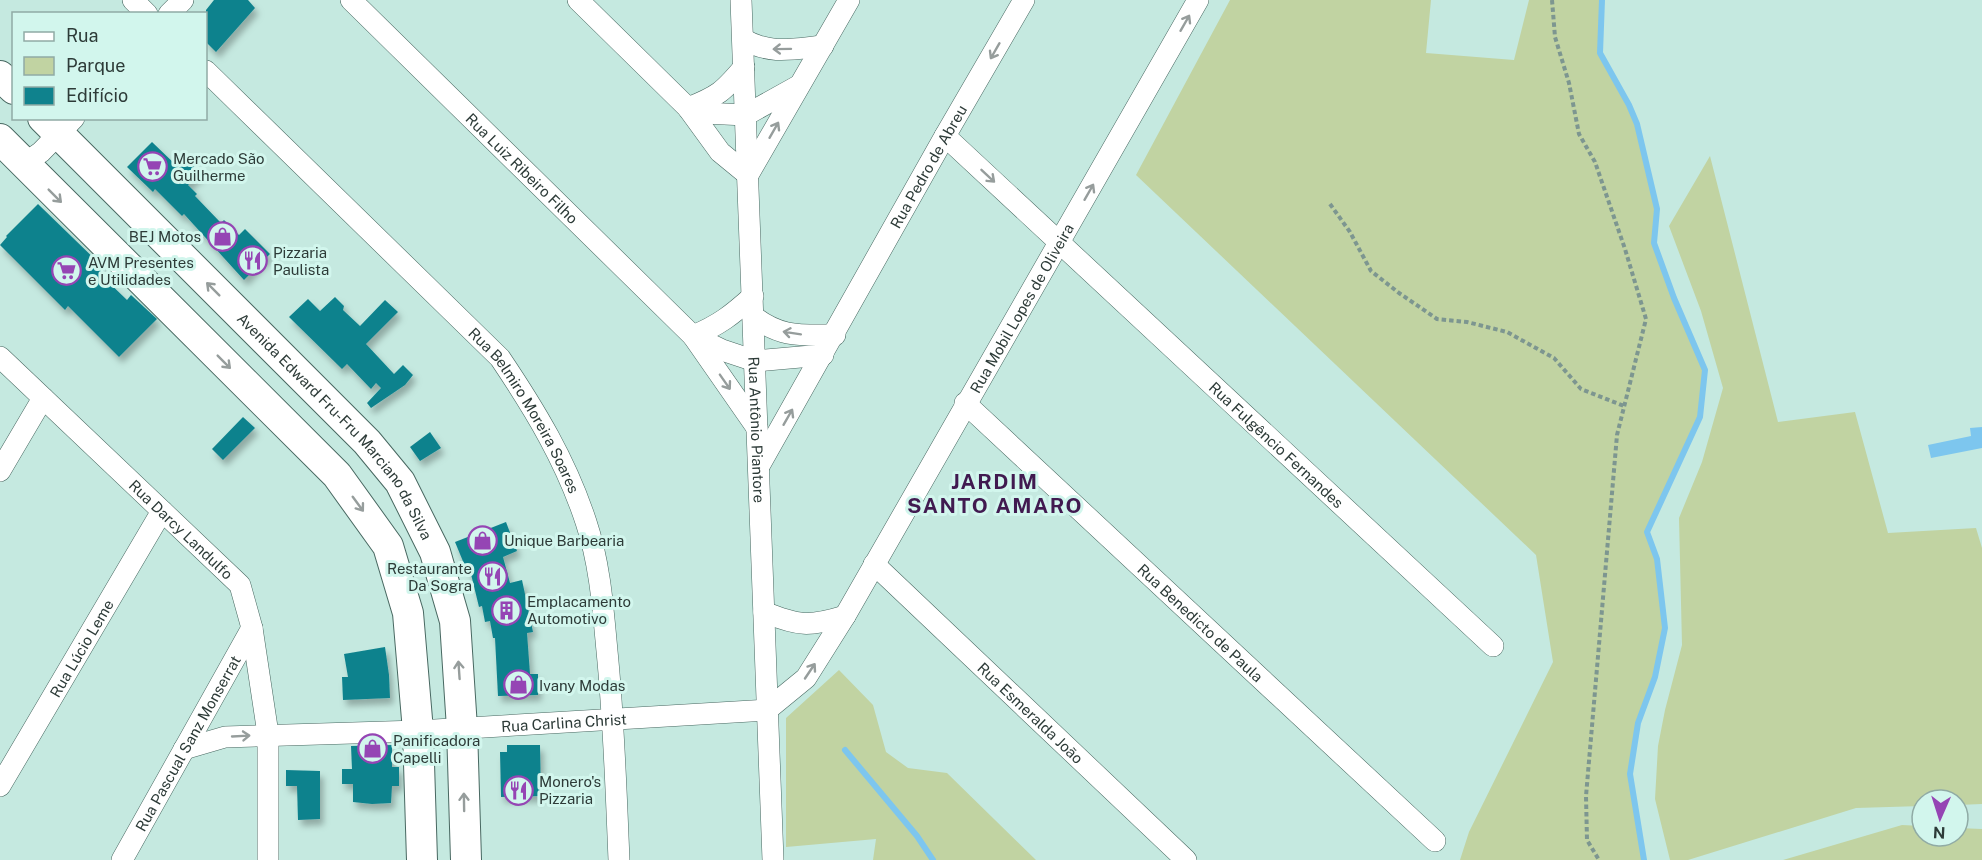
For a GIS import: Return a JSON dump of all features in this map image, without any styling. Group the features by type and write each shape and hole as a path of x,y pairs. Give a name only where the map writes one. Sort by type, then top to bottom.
{"main road":[{"path":"0,76 12,87"},
{"name":"Avenida Edward Fru-Fru Marciano da Silva","path":"58,124 367,442 400,482 435,552 456,621 466,860"},
{"name":"Avenida Edward Fru-Fru Marciano da Silva","path":"0,139 337,475 388,546 408,613 418,731 422,860"}],"street":[{"path":"133,0 145,12"},
{"path":"172,12 183,0"},
{"name":"Rua Luiz Ribeiro Filho","path":"351,0 693,336 757,429"},
{"path":"578,0 688,108 720,152 748,176 849,0"},
{"name":"Rua Antônio Piantore","path":"741,0 773,860"},
{"name":"Rua Pedro de Abreu","path":"759,468 1024,0"},
{"name":"Rua Mobil Lopes de Oliveira","path":"767,710 806,678 845,616 1198,0"},
{"path":"743,39 757,48 779,50 823,46"},
{"path":"688,108 714,97 726,88 744,67"},
{"name":"Rua Belmiro Moreira Soares","path":"207,72 500,358 534,409 564,466 586,523 601,585 614,719 619,860"},
{"path":"688,108 703,113 746,115 801,84"},
{"name":"Avenida Edward Fru-Fru Marciano da Silva","path":"24,164 41,152 58,124"},
{"name":"Rua Fulgêncio Fernandes","path":"945,136 1493,646"},
{"path":"693,336 753,306 767,327 793,334 835,334"},
{"name":"Rua Luiz Ribeiro Filho","path":"693,336 722,350 755,361"},
{"path":"755,361 823,355"},
{"name":"Rua Darcy Landulfo","path":"0,357 240,585 252,628 268,734 268,860"},
{"path":"0,471 43,398"},
{"name":"Rua Benedicto de Paula","path":"966,403 1435,841"},
{"name":"Rua Lúcio Leme","path":"0,786 162,511"},
{"name":"Rua Esmeralda João","path":"874,564 1186,860"},
{"path":"764,612 790,623 818,624 845,616"},
{"name":"Rua Pascual Sanz Monserrat","path":"122,860 252,628"},
{"name":"Rua Carlina Christ","path":"184,749 225,737 268,734 418,731 767,710"}],"path":[{"path":"1552,0 1556,38 1569,83 1579,134 1595,162 1646,319 1617,435 1586,796 1587,840 1599,860"},
{"path":"1330,204 1350,232 1371,271 1399,293 1437,319 1467,322 1507,332 1554,358 1581,389 1624,406"}],"green space":[{"path":"1230,0 1431,0 1426,53 1514,60 1529,0 1602,0 1600,53 1637,124 1657,209 1654,243 1705,370 1700,417 1647,532 1657,559 1665,628 1655,677 1638,723 1630,774 1644,860 1460,860 1469,832 1553,662 1536,555 1136,175"},
{"path":"1710,156 1778,422 1855,412 1888,533 1976,528 1982,548 1982,804 1970,804 1970,788 1910,788 1910,806 1856,808 1688,860 1670,860 1655,799 1658,746 1682,645 1679,518 1702,462 1723,388 1701,311 1669,226"},
{"path":"839,670 873,705 886,752 908,768 947,773 1036,860 873,860 876,839 786,847 786,718"},
{"path":"1902,825 1910,825 1910,848 1970,848 1970,828 1982,829 1982,860 1783,860"}],"water":[{"path":"1982,427 1982,448 1931,458 1928,445 1971,436 1970,428"}],"building":[{"path":"214,0 248,0 255,8 216,52 207,43 206,10"},
{"path":"152,142 178,167 186,159 201,173 188,185 197,194 195,196 221,223 224,220 239,235 245,229 270,254 244,280 184,214 182,216 155,189 153,192 127,167"},
{"path":"38,204 105,269 100,274 127,300 131,295 157,319 119,357 68,306 65,310 0,245"},
{"path":"335,297 344,306 343,310 360,326 385,300 398,312 366,344 394,374 403,365 413,375 405,385 371,408 367,403 381,388 376,383 371,389 347,364 342,369 289,317 308,299 320,311"},
{"path":"243,417 255,428 223,460 212,449"},
{"path":"430,432 441,448 420,461 410,447"},
{"path":"506,522 517,551 503,557 510,583 522,580 533,632 527,633 530,674 538,674 538,695 498,696 495,638 493,638 490,621 485,622 482,606 479,607 470,570 467,571 455,542"},
{"path":"385,647 390,698 343,700 342,677 348,677 344,654"},
{"path":"392,745 392,767 399,767 399,786 392,786 391,803 353,802 353,784 342,784 342,769 352,769 351,746"},
{"path":"507,745 540,745 541,796 501,797 500,752 507,752"},
{"path":"286,770 320,771 320,819 298,820 297,786 286,786"}],"waterway":[{"path":"1602,0 1600,53 1637,124 1657,209 1654,243 1674,298 1705,370 1700,417 1647,532 1657,559 1665,628 1655,677 1638,723 1630,774 1644,860"},
{"path":"845,750 917,836 933,860"}],"place":[{"name":"Mercado São Guilherme","path":"152,167"},
{"name":"BEJ Motos","path":"222,236"},
{"name":"Pizzaria Paulista","path":"252,261"},
{"name":"AVM Presentes e Utilidades","path":"67,271"},
{"name":"Unique Barbearia","path":"483,540"},
{"name":"Restaurante Da Sogra","path":"493,577"},
{"name":"Emplacamento Automotivo","path":"506,610"},
{"name":"Ivany Modas","path":"518,685"},
{"name":"Panificadora Capelli","path":"372,749"},
{"name":"Monero's Pizzaria","path":"518,790"}],"district":[{"name":"JARDIM SANTO AMARO","path":"995,493"}]}
